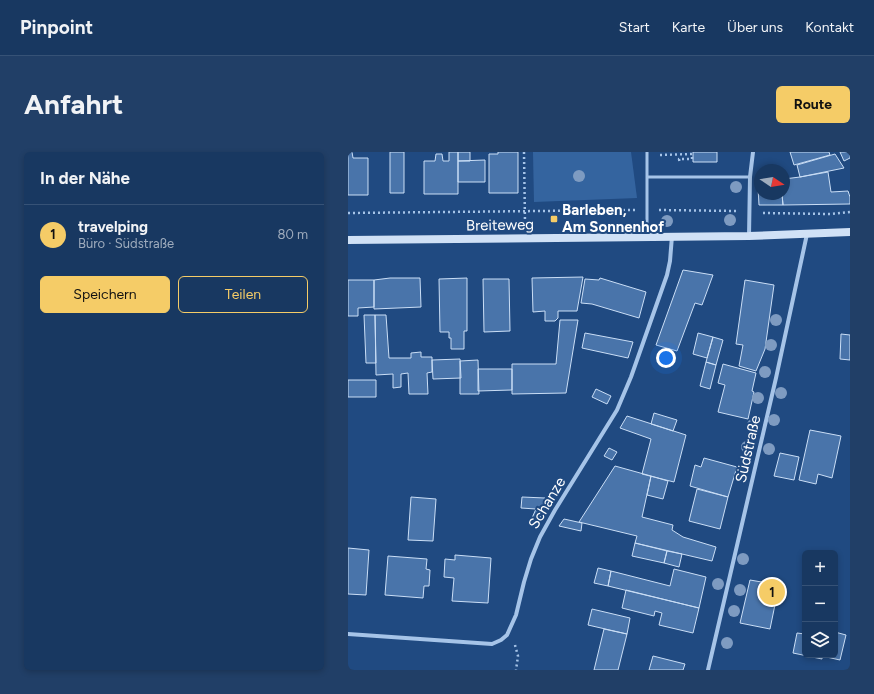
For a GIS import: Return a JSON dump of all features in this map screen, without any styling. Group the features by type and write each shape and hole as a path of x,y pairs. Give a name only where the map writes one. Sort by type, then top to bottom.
{"street":[{"path":"749,236 748,213 753,152"},
{"name":"Breiteweg","path":"348,240 749,236 850,232"},
{"name":"Südstraße","path":"708,670 773,394 807,234"},
{"name":"Schanze","path":"507,635 516,614 530,560 540,537 617,410 631,377 667,274 670,261 672,236"},
{"path":"348,634 492,644 501,640 507,635"}],"lane":[{"path":"647,154 647,237"},
{"path":"647,177 750,177"}],"path":[{"path":"524,152 526,238"},
{"path":"647,154 692,154 692,159 679,159 679,164 686,164"},
{"name":"Breiteweg","path":"348,213 648,210 830,214 850,212"},
{"path":"507,635 515,646 518,656 516,670"}],"shaded area":[{"path":"533,152 631,152 637,198 534,202"}],"building":[{"path":"348,152 352,152 353,158 368,158 368,195 348,195"},
{"path":"390,152 404,152 404,193 390,193"},
{"path":"449,152 458,152 458,194 424,194 424,161 435,161 436,154 442,154 443,161 449,161"},
{"path":"458,152 470,152 470,161 458,161"},
{"path":"498,152 518,152 518,193 489,193 489,154 498,154"},
{"path":"693,152 717,152 717,162 693,162"},
{"path":"790,152 829,152 830,155 794,165"},
{"path":"840,152 850,152 850,158 844,161"},
{"path":"835,154 844,168 800,177 797,165"},
{"path":"485,160 485,182 458,182 458,161"},
{"path":"828,172 831,192 848,191 850,204 783,205 783,200 790,200 790,178"},
{"path":"759,200 783,200 783,205 759,205"},
{"path":"683,270 713,275 702,305 695,303 677,351 656,345"},
{"path":"583,277 577,311 558,311 558,318 555,321 545,321 545,311 533,312 532,278"},
{"path":"390,278 420,278 421,307 374,309 374,280"},
{"path":"467,278 467,331 464,331 464,349 451,349 451,338 449,338 449,332 440,332 439,279"},
{"path":"600,278 646,292 639,318 592,304 581,303 585,279 599,280"},
{"path":"483,279 509,279 510,331 484,332"},
{"path":"348,280 374,280 374,307 358,308 358,316 348,316"},
{"path":"745,280 774,285 765,349 756,371 739,366 743,345 736,344"},
{"path":"364,315 375,315 376,363 366,363"},
{"path":"375,315 386,315 389,358 411,358 411,353 421,352 421,357 432,357 432,372 427,373 428,394 409,394 408,373 401,374 401,387 393,388 393,374 376,375"},
{"path":"560,320 578,320 566,393 512,394 512,364 556,364"},
{"path":"585,333 633,342 628,358 582,348"},
{"path":"698,333 713,337 707,358 693,354"},
{"path":"841,334 850,335 850,360 840,359"},
{"path":"713,337 723,340 716,365 706,362"},
{"path":"460,359 461,378 433,379 432,360"},
{"path":"478,360 479,394 460,394 460,361"},
{"path":"706,362 716,365 710,389 700,386"},
{"path":"723,364 756,373 752,391 754,392 748,419 718,412 725,385 718,383"},
{"path":"478,369 512,369 512,390 478,391"},
{"path":"348,380 376,380 376,397 348,397"},
{"path":"596,389 611,396 607,404 592,397"},
{"path":"654,413 677,420 673,431 651,424"},
{"path":"627,416 686,435 674,482 642,474 651,439 620,428"},
{"path":"810,430 841,436 832,478 818,474 816,484 799,480"},
{"path":"609,448 617,452 612,460 604,456"},
{"path":"780,453 799,457 794,480 774,476"},
{"path":"704,458 737,467 728,497 690,486 695,465 701,467"},
{"path":"615,466 651,476 642,517 673,525 672,530 683,537 716,547 712,561 635,543 637,536 579,522"},
{"path":"651,476 668,481 663,499 647,495"},
{"path":"697,489 728,497 720,529 689,521"},
{"path":"411,497 436,499 433,541 408,540"},
{"path":"522,497 545,498 544,511 538,522 532,518 536,509 521,508"},
{"path":"564,519 582,523 581,531 559,526"},
{"path":"635,543 667,551 664,563 632,556"},
{"path":"348,548 369,550 366,595 348,594"},
{"path":"667,551 682,554 679,567 664,563"},
{"path":"455,555 491,558 488,603 452,601 454,578 444,577 445,559 455,560"},
{"path":"388,556 427,559 426,569 430,570 429,586 424,586 423,598 385,595"},
{"path":"598,568 611,571 608,586 594,583"},
{"path":"674,569 706,577 699,608 608,586 611,571 670,586"},
{"path":"750,580 779,585 770,629 740,623"},
{"path":"626,590 699,608 693,633 659,625 662,613 655,611 654,616 622,608"},
{"path":"592,609 630,618 627,634 588,625"},
{"path":"604,629 627,634 618,670 594,670"},
{"path":"797,633 802,634 802,655 793,653"},
{"path":"838,633 846,635 840,660 831,658 838,658"},
{"path":"653,656 685,664 683,670 649,670"}],"place":[{"name":"Barleben, Am Sonnenhof","path":"554,219"},
{"name":"travelping","path":"772,592"}]}
